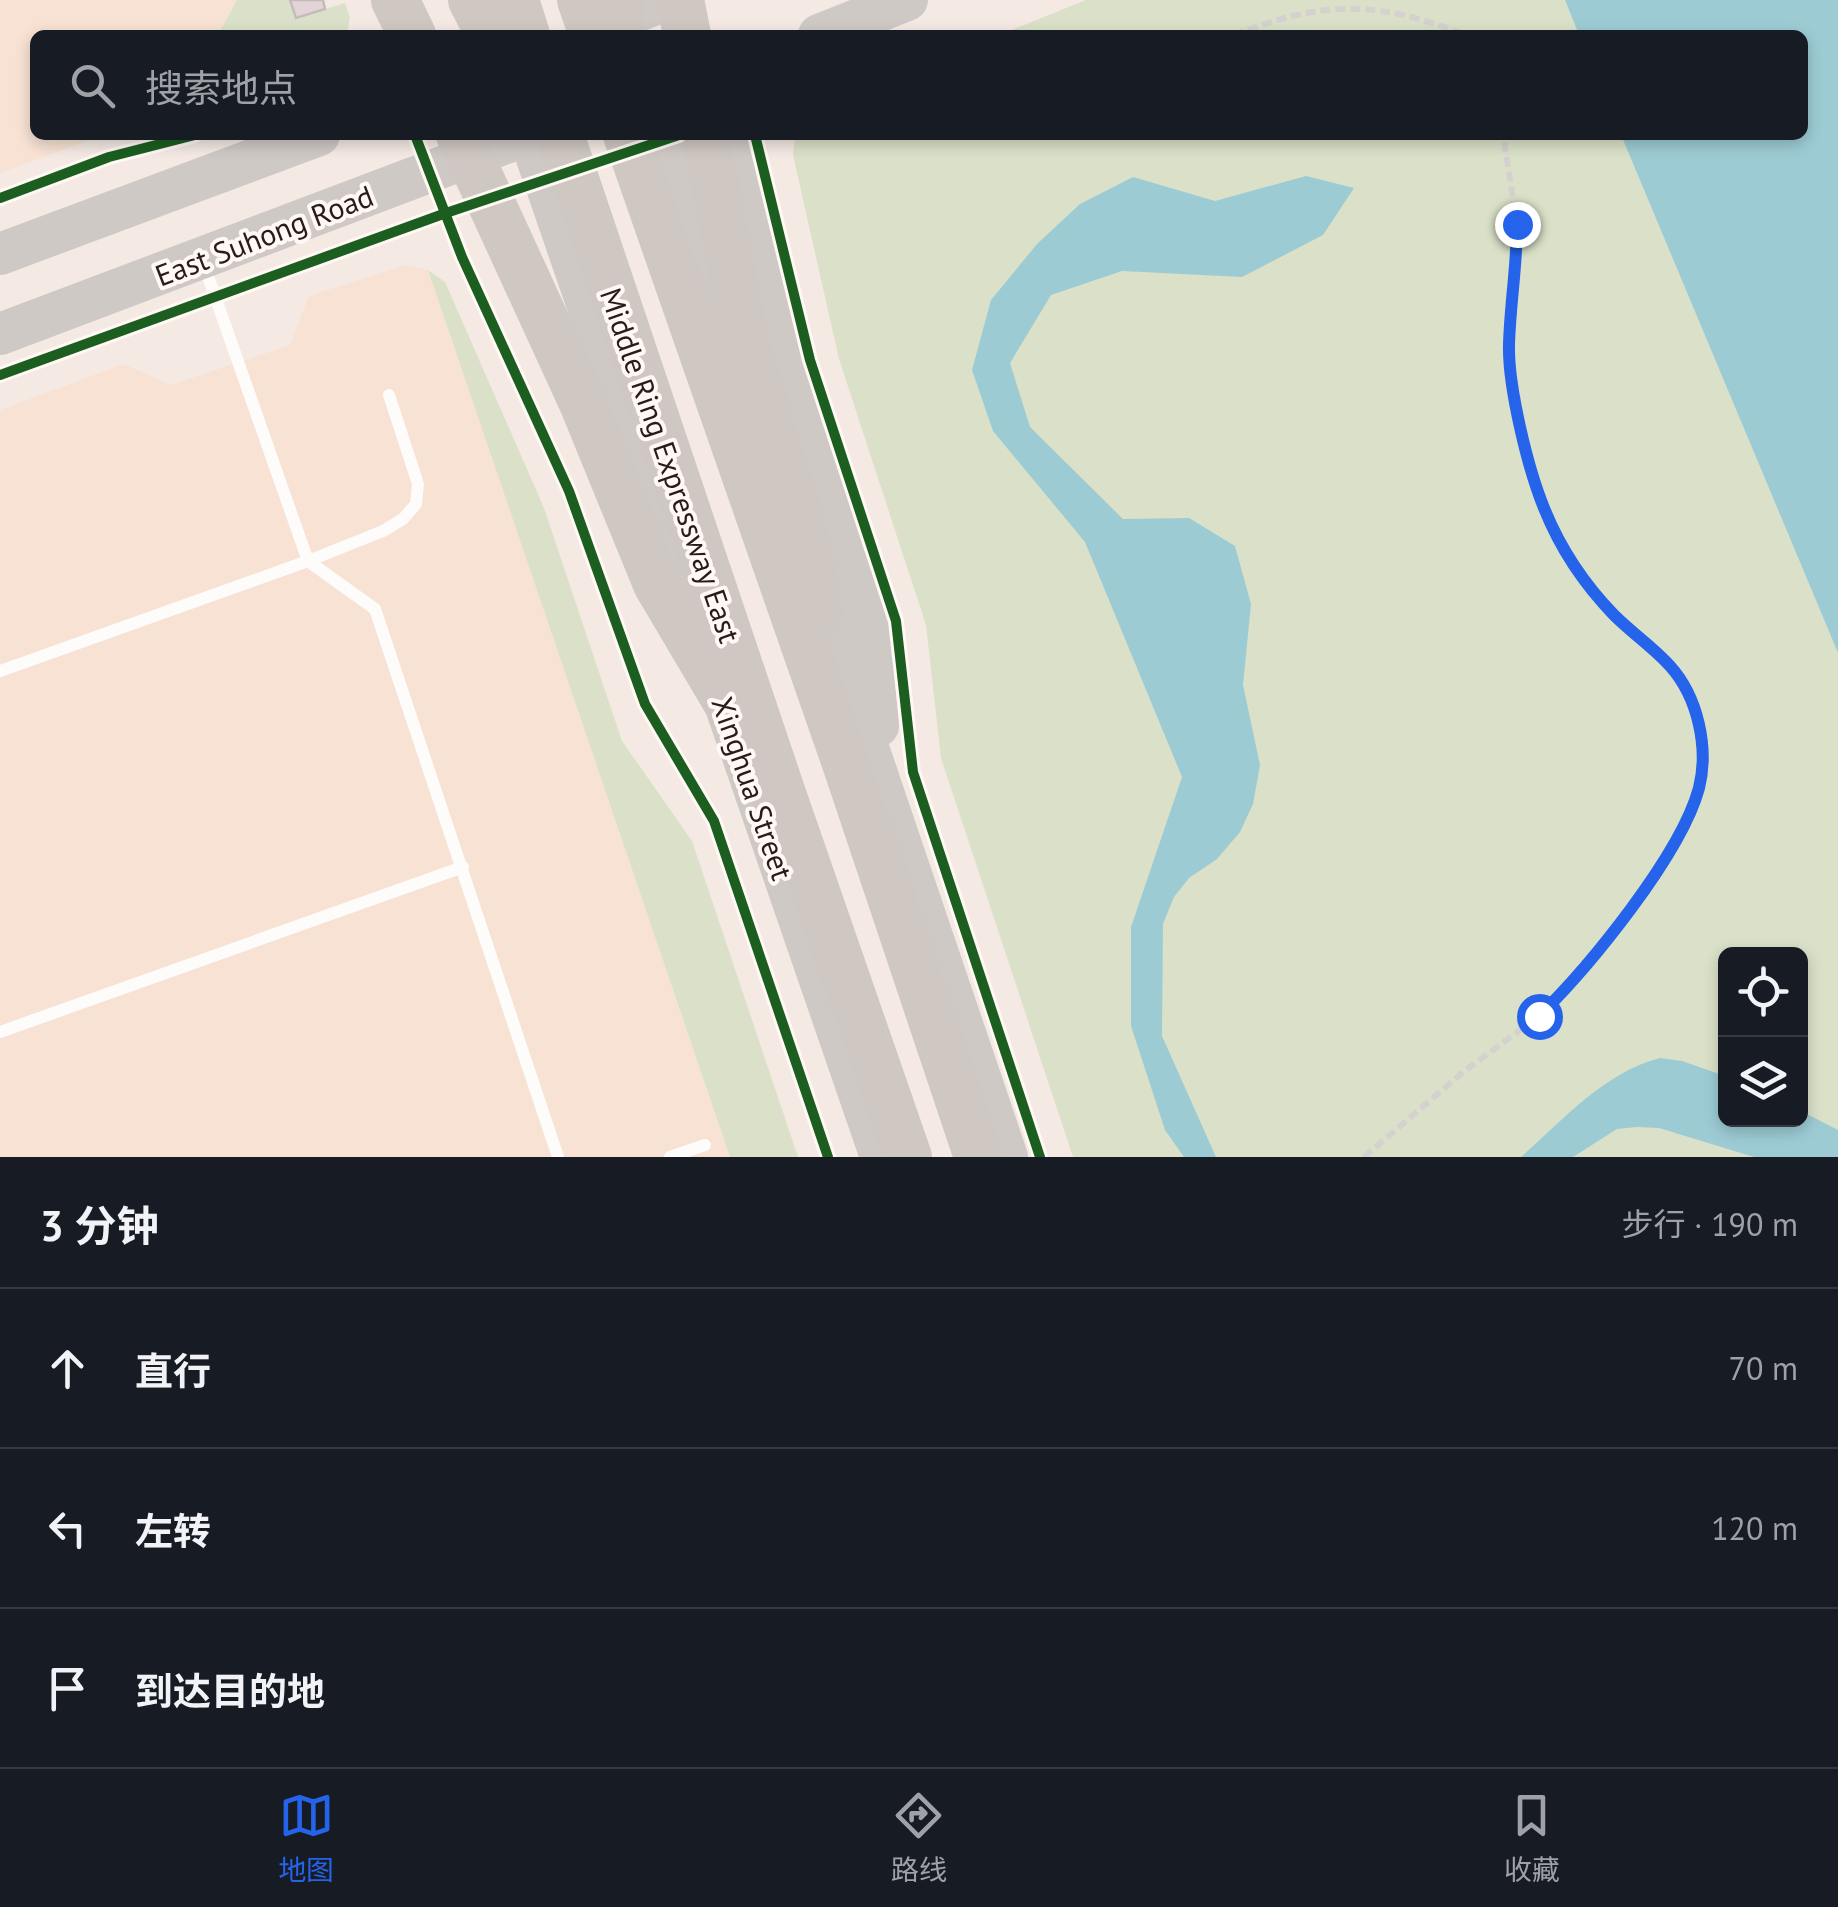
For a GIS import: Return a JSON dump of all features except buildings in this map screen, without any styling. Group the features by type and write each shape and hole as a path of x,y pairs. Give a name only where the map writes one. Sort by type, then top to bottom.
{"highway":[{"path":"395,0 410,30"},
{"path":"472,0 487,30"},
{"path":"515,0 524,30"},
{"path":"680,0 685,30"},
{"path":"462,140 583,403 657,584 782,794 908,1157"},
{"name":"Middle Ring Expressway East","path":"562,140 782,794"},
{"path":"630,140 978,1157"},
{"path":"706,140 746,344 804,534 848,769"}],"main road":[{"path":"603,20 665,0"},
{"path":"832,30 908,0"},
{"path":"0,254 306,140"},
{"name":"East Suhong Road","path":"0,334 515,140"},
{"name":"Xinghua Street","path":"530,140 881,1157"},
{"path":"661,140 1007,1157"},
{"path":"735,140 766,293 813,458 869,626 886,801"}],"lane":[{"path":"202,258 308,561 375,609 558,1157"},
{"path":"0,671 308,561 404,519 416,504 418,484 389,394"},
{"path":"0,1032 463,867"},
{"path":"670,1157 706,1145"}],"path":[{"path":"1246,30 1294,10 1353,2 1392,7 1455,30"},
{"path":"1364,1157 1462,1073 1539,1016 1563,992 1642,892 1672,844 1693,803 1703,767 1698,724 1682,684 1670,666 1613,614 1582,576 1562,547 1531,471 1509,349 1517,224 1504,140"}],"shaded area":[{"path":"0,0 237,0 221,30 30,30 30,140 90,140 0,173"},
{"path":"406,265 428,270 730,1157 0,1157 0,410 124,364 171,385 290,345 309,296"}],"green space":[{"path":"237,0 290,0 296,18 345,3 350,18 348,30 221,30"},
{"path":"1086,0 1565,0 1577,30 1011,30"},
{"path":"794,140 1623,140 1838,653 1838,1157 1073,1157 941,758 926,625 839,359 793,155"},
{"path":"428,270 445,282 544,508 622,741 692,841 798,1157 730,1157"}],"water":[{"path":"1565,0 1838,0 1838,653 1623,140 1808,140 1808,30 1577,30"},
{"path":"1306,176 1354,188 1323,235 1242,277 1122,271 1051,295 1010,363 1030,427 1123,519 1189,518 1235,546 1251,604 1243,685 1260,765 1253,804 1240,832 1217,859 1189,878 1174,897 1163,924 1162,1036 1216,1157 1184,1157 1165,1130 1131,1026 1131,927 1182,777 1085,542 993,431 972,370 991,300 1037,244 1080,204 1133,177 1215,201"},
{"path":"1660,1058 1718,1074 1718,1127 1808,1127 1808,1115 1838,1130 1838,1157 1754,1157 1659,1128 1637,1127 1617,1129 1573,1157 1521,1157 1603,1086"}],"cycle path":[{"path":"0,198 109,157 175,140"},
{"path":"417,140 462,257 569,491 645,704 714,821 828,1157"},
{"path":"0,375 446,213 664,140"},
{"path":"756,140 810,360 896,621 913,772 1040,1157"}],"route":[{"path":"1517,224 1509,349 1531,471 1562,547 1582,576 1613,614 1670,666 1682,684 1691,700 1703,749 1699,788 1672,844 1642,892 1563,992 1539,1016"}]}
